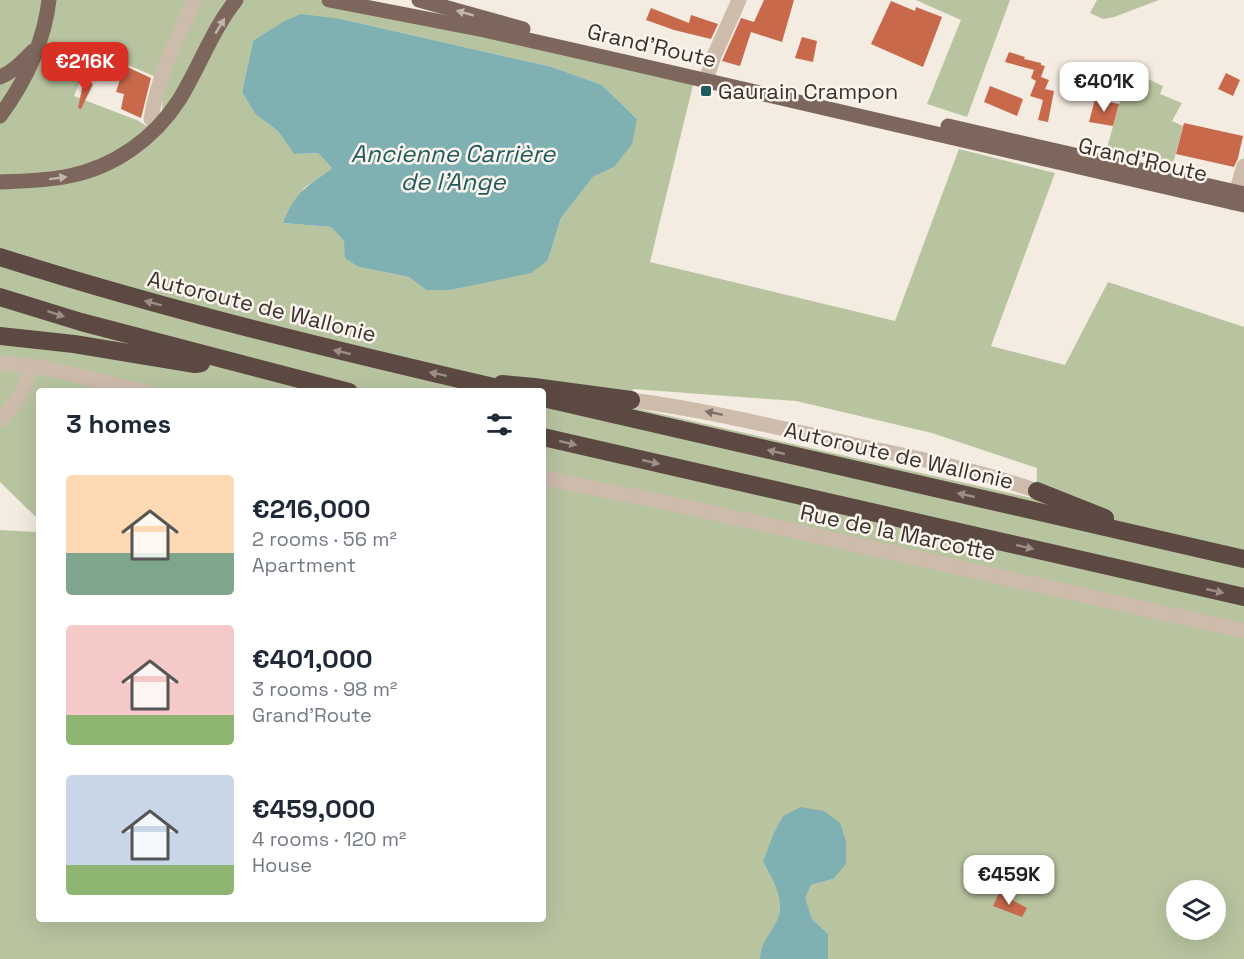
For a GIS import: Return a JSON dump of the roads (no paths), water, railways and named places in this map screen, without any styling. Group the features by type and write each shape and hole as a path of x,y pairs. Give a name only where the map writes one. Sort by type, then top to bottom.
{"highway":[{"name":"Autoroute de Wallonie","path":"0,257 91,286 230,324 498,388"},
{"path":"0,297 81,322 333,388"},
{"path":"0,336 74,344 195,364 223,360"},
{"path":"477,383 541,388"},
{"path":"546,389 631,400"},
{"name":"Autoroute de Wallonie","path":"546,399 1244,559"},
{"path":"546,438 1244,597"},
{"path":"1036,491 1189,546"}],"main road":[{"path":"0,116 24,78 39,44 47,18 49,0"},
{"name":"Grand'Route","path":"329,0 707,75"},
{"name":"Grand'Route","path":"420,0 535,32 707,75 1240,199"},
{"path":"0,182 68,177 99,167 142,142 178,100 234,1"},
{"path":"0,76 6,75 21,63 39,44"}],"street":[{"path":"158,126 151,119 156,89 177,36 195,0"},
{"path":"416,17 420,0"},
{"path":"707,75 739,0"},
{"path":"1240,199 1244,166"},
{"path":"0,363 28,366 130,388"},
{"path":"0,420 24,392 28,366"},
{"path":"631,400 714,412 951,466 1010,481 1036,491"},
{"name":"Rue de la Marcotte","path":"546,479 664,502 759,525 1244,631"}],"water":[{"name":"Ancienne Carrière de l'Ange","path":"301,14 341,19 552,67 602,85 637,119 632,144 614,167 593,177 561,218 548,260 531,273 450,290 426,290 409,277 359,267 345,258 344,241 331,227 283,223 298,196 332,168 318,153 294,154 278,131 255,114 242,92 253,41 283,22"},
{"path":"801,807 824,811 840,823 846,841 846,864 833,879 811,885 805,898 812,919 828,934 828,959 760,959 764,943 777,920 780,905 777,890 763,862 783,816"}],"place":[{"name":"Gaurain Crampon","path":"706,91"}]}
